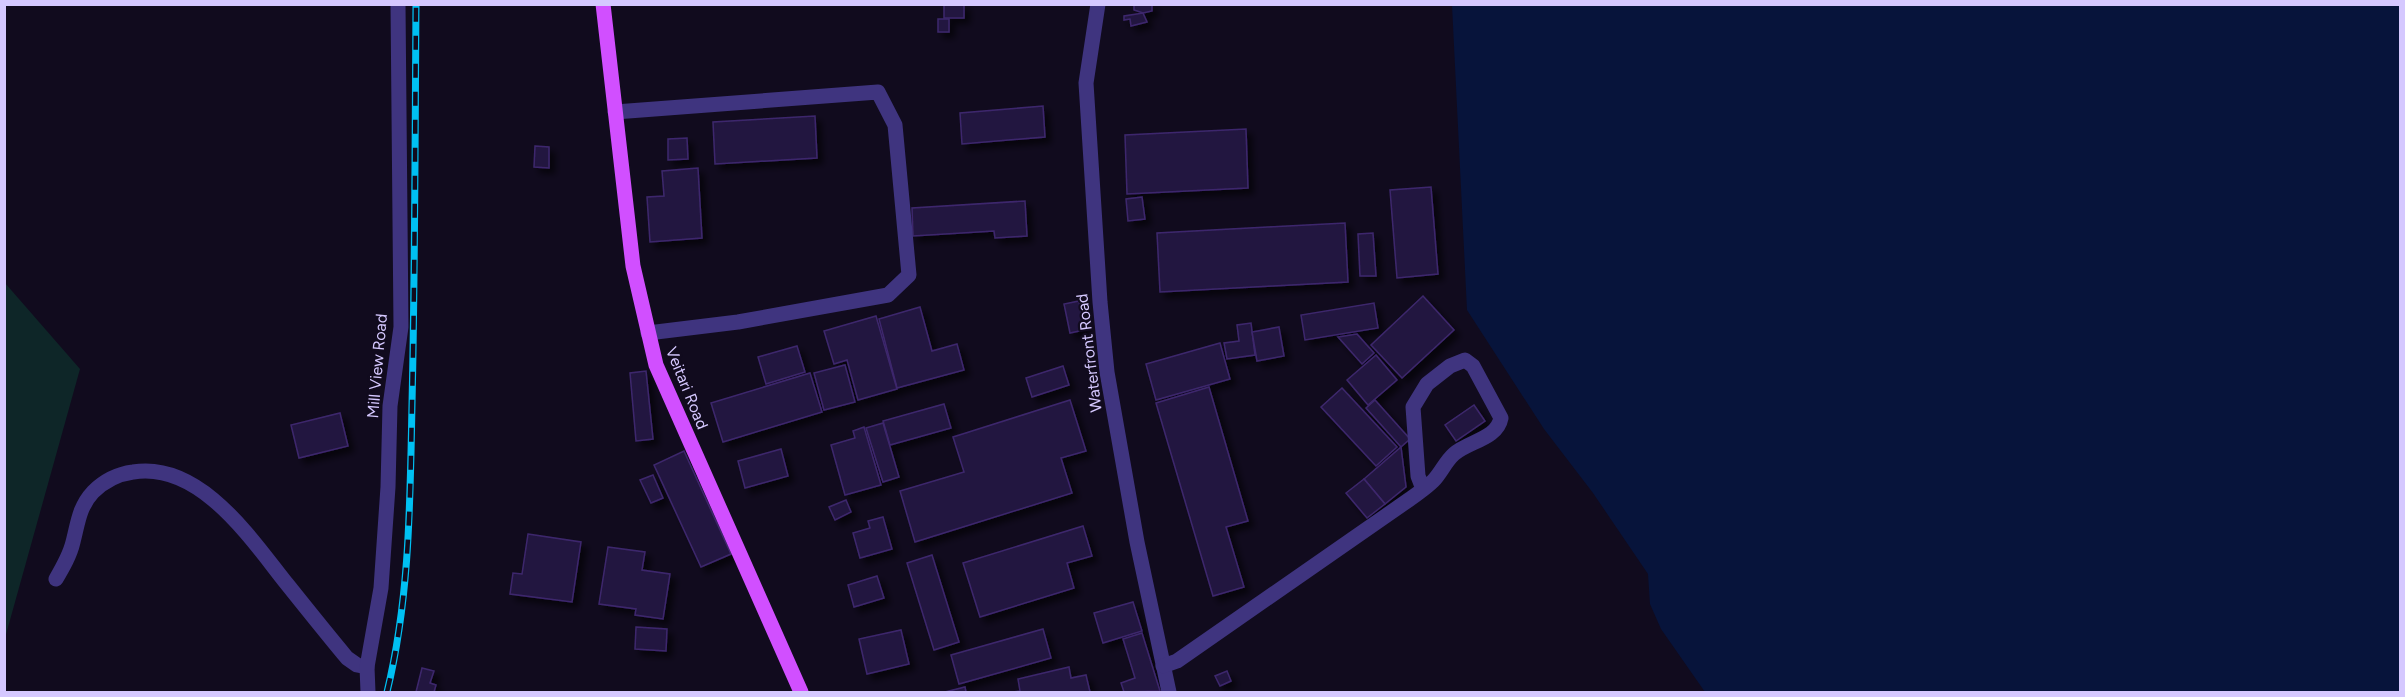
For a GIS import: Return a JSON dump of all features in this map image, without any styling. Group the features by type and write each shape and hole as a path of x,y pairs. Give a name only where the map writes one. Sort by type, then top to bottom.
{"main road":[{"name":"Veitari Road","path":"603,4 633,266 656,365 801,693"}],"street":[{"name":"Mill View Road","path":"368,693 367,668 381,588 388,487 390,406 401,327 398,4"},
{"name":"Waterfront Road","path":"1098,4 1086,83 1100,302 1107,372 1137,542 1169,693"},
{"path":"615,112 878,92 895,125 909,275 888,295 738,322 648,333"},
{"path":"1163,666 1177,661 1230,625 1423,489 1434,480 1454,454 1492,433 1500,426 1502,418 1473,366 1465,360 1450,366 1427,384 1413,407 1418,476 1423,489"},
{"path":"56,579 69,555 82,506 96,489 128,473 165,472 188,482 226,511 250,537 347,658 367,668"}],"green space":[{"path":"5,283 80,369 5,638"}],"water":[{"path":"1452,5 2400,5 2400,692 1705,692 1661,629 1650,604 1648,574 1593,493 1544,429 1467,310"}],"building":[{"path":"944,4 964,4 964,18 944,18"},
{"path":"1134,4 1152,4 1152,11 1143,13 1134,10"},
{"path":"1143,13 1147,22 1131,26 1130,19 1124,20 1124,16"},
{"path":"938,19 949,19 949,32 938,32"},
{"path":"1043,106 1045,137 962,144 960,113"},
{"path":"815,116 817,158 715,164 713,122"},
{"path":"1246,129 1248,188 1127,194 1125,135"},
{"path":"687,138 688,159 668,160 668,139"},
{"path":"535,146 549,147 549,168 534,167"},
{"path":"698,168 702,238 650,242 647,197 664,196 662,171"},
{"path":"1431,187 1438,274 1397,278 1390,190"},
{"path":"1142,197 1145,219 1128,221 1126,199"},
{"path":"1025,201 1027,236 995,238 994,231 913,236 912,208"},
{"path":"1345,223 1348,282 1160,292 1157,233"},
{"path":"1373,233 1376,276 1360,276 1358,234"},
{"path":"1423,296 1454,330 1402,378 1371,345"},
{"path":"1079,301 1084,330 1070,333 1064,304"},
{"path":"1374,303 1378,328 1305,340 1301,315"},
{"path":"920,307 932,351 957,344 964,370 897,388 879,319"},
{"path":"876,316 897,389 858,400 847,360 834,364 824,331"},
{"path":"1251,323 1255,355 1227,359 1224,343 1239,341 1237,325"},
{"path":"1279,327 1284,356 1257,361 1252,332"},
{"path":"1357,334 1374,353 1362,364 1338,337"},
{"path":"1220,343 1230,379 1156,400 1146,364"},
{"path":"797,346 805,372 766,384 758,357"},
{"path":"1376,355 1397,380 1368,405 1347,380"},
{"path":"845,365 855,402 824,410 814,373"},
{"path":"1063,366 1069,385 1032,397 1026,378"},
{"path":"646,371 653,439 636,441 630,373"},
{"path":"810,373 822,412 723,442 711,403"},
{"path":"1209,387 1248,521 1226,527 1244,587 1213,596 1156,403"},
{"path":"1342,388 1397,447 1376,466 1321,407"},
{"path":"1070,400 1086,451 1061,458 1072,493 915,542 900,491 964,472 953,437"},
{"path":"1375,400 1410,439 1401,447 1366,408"},
{"path":"944,404 951,428 890,445 883,421"},
{"path":"1474,405 1485,421 1456,441 1445,425"},
{"path":"340,413 348,446 299,458 291,425"},
{"path":"883,423 899,477 883,482 866,428"},
{"path":"864,427 881,485 845,495 831,445 855,438 853,431"},
{"path":"1401,447 1406,487 1385,504 1364,479"},
{"path":"781,449 788,476 745,488 738,461"},
{"path":"684,451 731,554 701,567 654,465"},
{"path":"653,475 663,498 651,503 640,480"},
{"path":"1364,479 1385,504 1367,518 1346,493"},
{"path":"846,500 851,512 835,520 829,507"},
{"path":"883,517 892,549 860,558 853,533 870,528 868,521"},
{"path":"1083,526 1092,556 1067,563 1074,588 980,617 963,563"},
{"path":"528,534 581,542 572,602 510,594 513,573 522,574"},
{"path":"608,547 645,552 642,570 670,574 663,619 635,615 636,609 599,604"},
{"path":"932,555 959,642 934,650 907,563"},
{"path":"877,576 884,598 854,607 848,585"},
{"path":"1133,602 1142,631 1103,643 1094,613"},
{"path":"636,627 667,629 666,651 635,649"},
{"path":"1043,629 1051,658 959,684 951,655"},
{"path":"901,630 909,664 867,674 859,639"},
{"path":"1142,633 1160,691 1124,692 1121,683 1135,678 1123,639"},
{"path":"1069,667 1071,678 1086,675 1090,692 1013,692 1020,691 1018,679"},
{"path":"422,668 434,671 430,683 436,685 434,692 416,692"},
{"path":"1227,671 1231,681 1220,686 1215,676"},
{"path":"965,687 966,692 945,692"}],"railway":[{"path":"387,692 400,621 409,513 414,304 416,4"}]}
